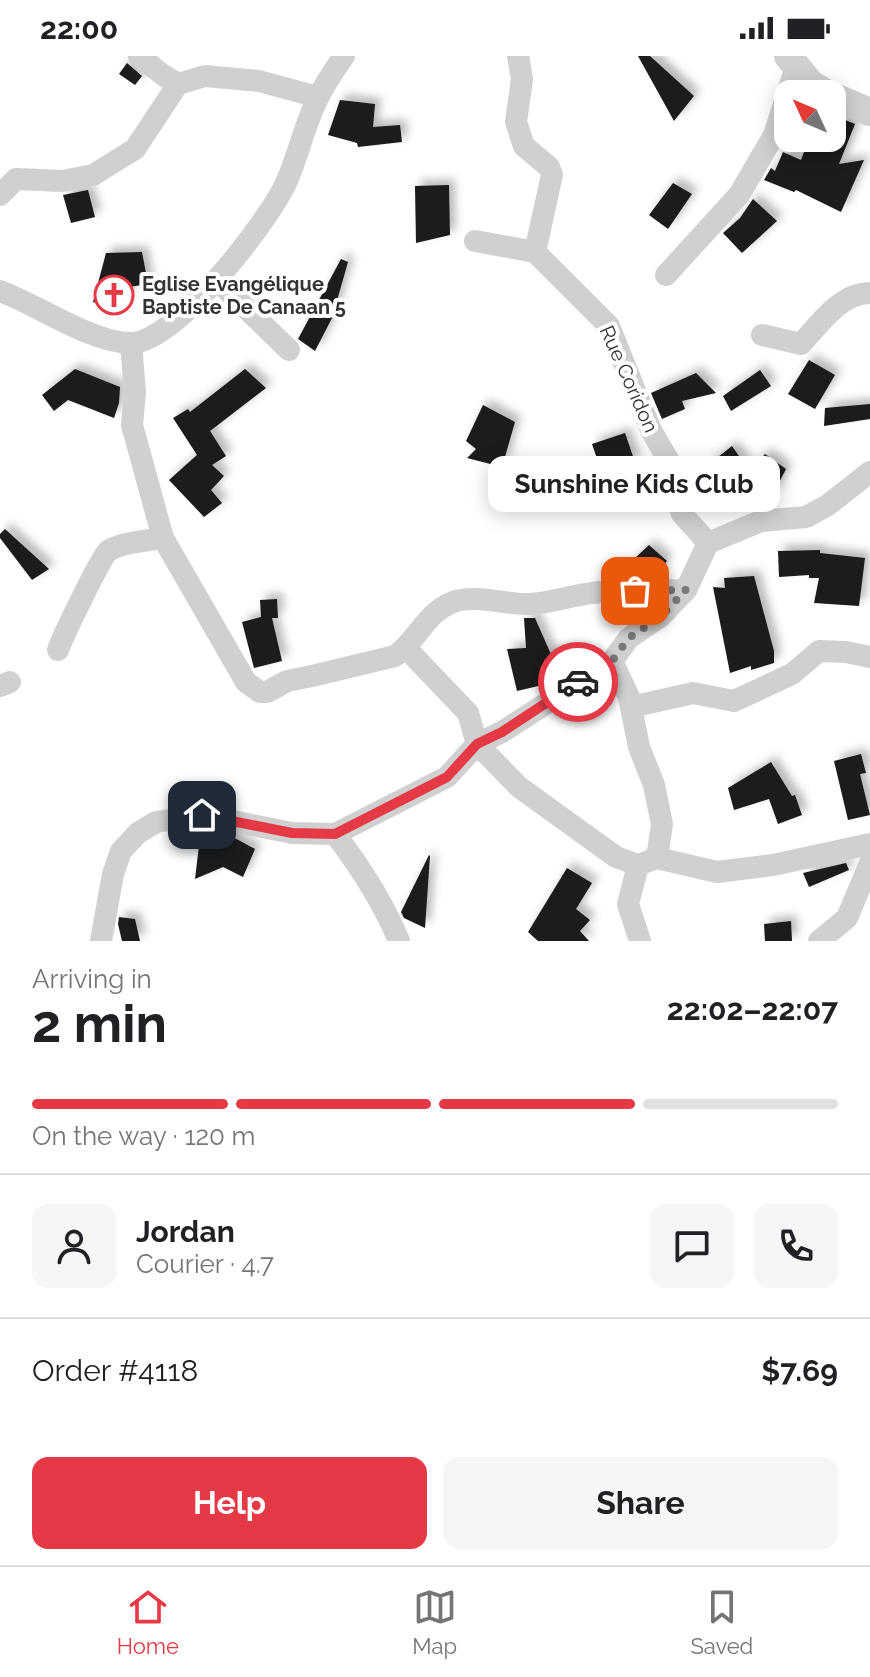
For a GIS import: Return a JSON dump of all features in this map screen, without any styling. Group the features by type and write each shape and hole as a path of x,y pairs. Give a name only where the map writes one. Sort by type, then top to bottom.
{"street":[{"path":"139,56 178,84"},
{"path":"0,291 107,339 131,343 144,340 169,324 204,296 282,191 318,97 344,56"},
{"path":"475,241 535,252 552,175 549,167 524,146 516,122 522,79 518,56"},
{"path":"792,61 808,80"},
{"path":"666,275 739,195 774,135 792,61"},
{"path":"0,195 16,179 62,181 93,175 135,149 178,84 205,76 259,81 318,97"},
{"path":"846,102 870,112"},
{"name":"Rue Coridon","path":"535,252 609,326 651,430 671,465 673,489 682,514 708,543"},
{"path":"217,280 289,350"},
{"path":"762,335 801,344 833,309 851,295 870,293"},
{"path":"131,343 135,392 132,425 163,538 246,682 260,692 267,692 298,677 395,656 406,648 422,624 455,601 529,604 593,593 686,590"},
{"path":"101,941 113,874 121,851 138,833 156,822 202,815 292,833 335,834 447,777 477,744 502,732 612,661 629,638 660,617 686,590 708,543 761,521 806,517 828,505 870,472"},
{"path":"58,650 62,635 98,570 101,558 122,545 163,538"},
{"path":"406,648 468,713 477,744 519,787 616,857 717,872 773,865 870,844"},
{"path":"631,707 693,693 734,701 792,674 819,651 870,657"},
{"path":"612,661 631,707 639,747 654,785 662,824 628,904 640,941"},
{"path":"335,834 361,868 389,916 399,941"},
{"path":"819,941 847,918 870,863"}],"building":[{"path":"638,56 650,56 694,96 674,121"},
{"path":"127,63 142,76 135,85 119,74"},
{"path":"340,100 375,104 373,127 400,125 402,142 358,147 357,143 328,135"},
{"path":"846,120 855,124 846,146"},
{"path":"783,152 801,160 804,152 844,152 839,164 864,160 841,212 796,190 794,192 764,180 771,168 775,171"},
{"path":"673,183 692,194 668,229 649,215"},
{"path":"449,185 450,235 416,243 415,186"},
{"path":"88,190 95,217 71,223 63,195"},
{"path":"753,199 777,221 742,253 723,233 740,218"},
{"path":"142,252 148,284 129,287 123,310 93,302 106,253"},
{"path":"341,259 348,262 332,318 315,351 298,339"},
{"path":"809,360 835,375 815,409 788,394"},
{"path":"75,369 120,387 114,418 68,400 54,411 42,395"},
{"path":"245,369 266,388 210,431 226,456 212,465 224,476 211,490 222,503 204,517 169,480 197,455 173,418 188,409 190,412"},
{"path":"760,370 771,386 731,411 723,396"},
{"path":"696,373 716,393 682,401 685,409 662,419 651,393"},
{"path":"870,404 870,419 824,426 825,408"},
{"path":"483,405 515,422 502,467 467,458 476,449 466,441"},
{"path":"625,433 635,462 602,473 592,444"},
{"path":"732,446 750,472 765,454 786,469 773,494 760,487 742,506 708,465"},
{"path":"5,529 49,569 32,580 0,538"},
{"path":"649,545 667,561 655,576 633,576 634,559"},
{"path":"820,550 820,553 865,558 859,606 814,603 819,578 809,578 809,575 779,577 778,551"},
{"path":"754,576 774,651 774,663 730,673 713,587 725,588 724,578"},
{"path":"277,599 278,618 272,618 282,661 254,668 242,622 261,617 260,600"},
{"path":"524,618 535,618 561,677 551,683 517,691 507,649 526,648"},
{"path":"861,754 866,773 860,774 870,815 848,820 834,761"},
{"path":"771,762 792,796 795,795 802,815 778,824 769,799 734,810 728,788"},
{"path":"201,829 229,835 255,849 243,877 223,867 195,879"},
{"path":"429,855 425,928 404,918 401,912"},
{"path":"846,863 849,870 809,887 803,873"},
{"path":"567,868 592,883 576,909 590,920 580,931 589,941 538,941 528,932"},
{"path":"119,917 135,919 140,941 122,941"},
{"path":"791,921 792,941 765,941 764,924"}],"way so far":[{"path":"578,682 612,661 629,638 660,617 686,590 635,591"}],"place":[{"name":"Eglise Evangélique Baptiste De Canaan 5","path":"114,295"},
{"name":"Sunshine Kids Club","path":"635,591"}],"route":[{"path":"202,815 292,833 335,834 452,774 477,744 502,732 578,682"}]}
